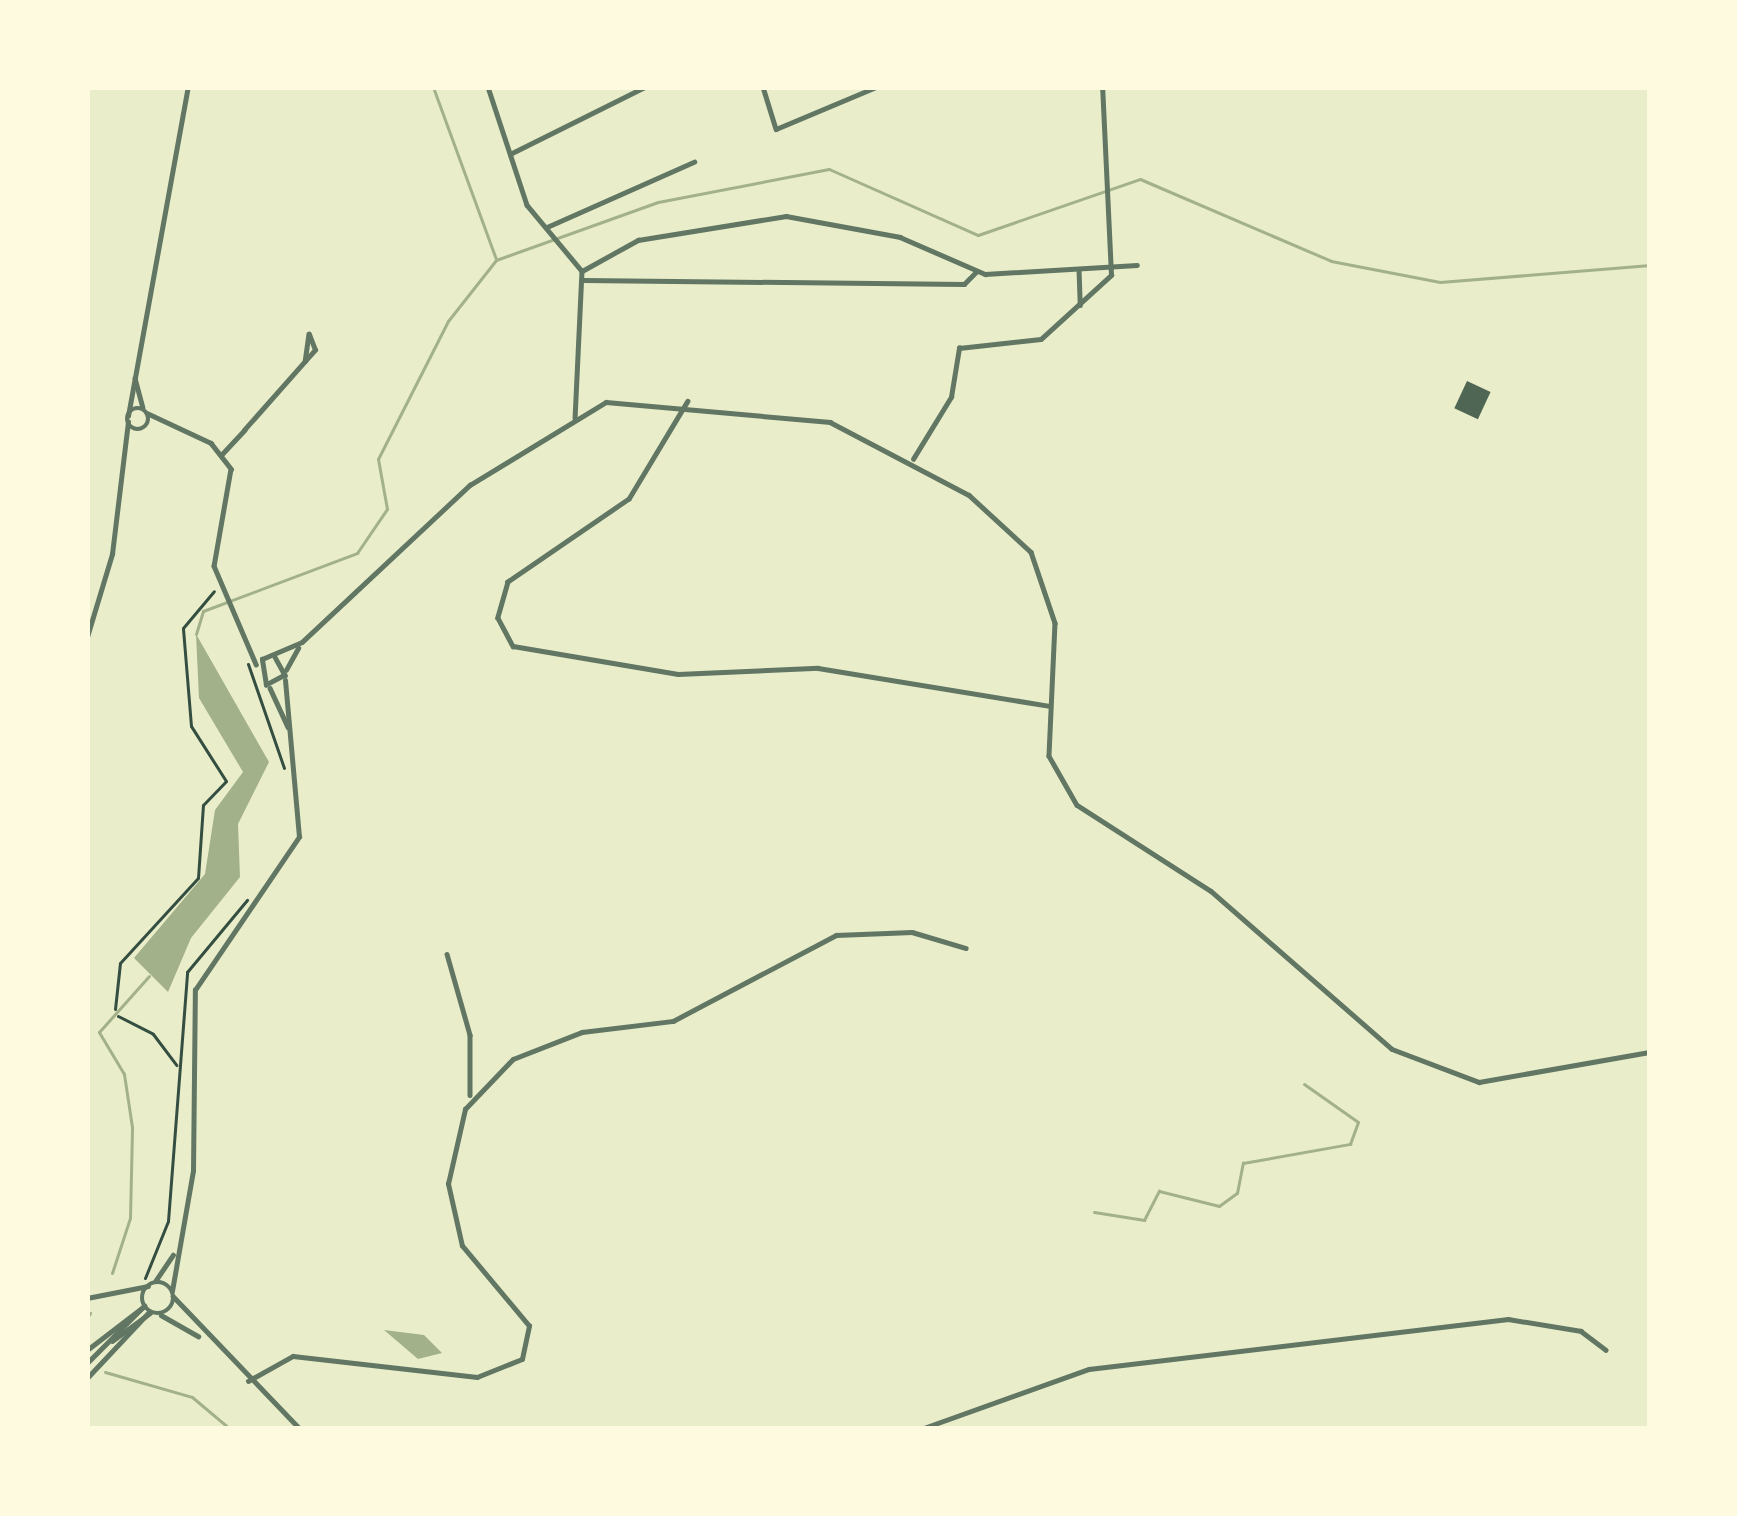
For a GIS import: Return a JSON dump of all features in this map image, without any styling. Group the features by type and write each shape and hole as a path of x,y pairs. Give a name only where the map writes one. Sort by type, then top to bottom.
{"street":[{"path":"87,638 125,457 135,361 188,87"},
{"path":"488,87 510,154 552,233 583,276 575,418"},
{"path":"510,154 645,87"},
{"path":"763,87 776,129 876,87"},
{"path":"912,460 951,397 959,348 1037,340 1080,305 1113,266 1102,87"},
{"path":"552,233 694,162"},
{"path":"583,276 638,240 793,216 900,236 976,272 1137,265"},
{"path":"1079,268 1080,305"},
{"path":"583,276 966,284 976,272"},
{"path":"125,457 146,412 135,361"},
{"path":"222,454 305,361"},
{"path":"257,666 302,642 484,473 575,418 619,398 688,401 813,417 912,460 1031,552 1054,611 1052,766 1077,805 1211,891 1417,1066 1486,1082 1650,1052"},
{"path":"688,401 629,499 508,582 498,618 513,646 678,674 818,668 1051,706"},
{"path":"128,419 146,412"},
{"path":"146,412 222,454 236,486 215,552 221,586 290,732"},
{"path":"128,419 141,429 170,427"},
{"path":"266,685 285,675 302,642"},
{"path":"250,646 273,657 285,675 297,848 195,990 193,1171 176,1250 173,1293 203,1339 300,1429"},
{"path":"470,1100 537,1046 673,1021 816,940 884,930 966,948"},
{"path":"248,1382 289,1356 477,1377 522,1359 529,1326 471,1260 451,1216 450,1151 470,1100 470,1035 447,955"},
{"path":"87,1363 143,1303 176,1250"},
{"path":"87,1298 150,1285 173,1293"},
{"path":"125,1292 203,1339"},
{"path":"87,1378 173,1293"},
{"path":"921,1429 1089,1369 1550,1322 1606,1350"},
{"path":"87,1350 120,1328"},
{"path":"112,1341 127,1335"}],"path":[{"path":"115,1010 120,963 198,878 203,805 226,781 191,726 183,628 221,586"},
{"path":"118,1016 153,1034 176,1065"}],"shaded area":[{"path":"196,634 269,762 238,824 240,877 191,938 168,992 134,958 205,874 215,810 243,772 199,698"},
{"path":"384,1330 424,1335 442,1353 418,1359"}],"building":[{"path":"1467,381 1491,392 1478,419 1454,408"}],"waterway":[{"path":"433,87 496,259"},
{"path":"196,634 203,611 357,553 387,509 378,459 448,321 496,260 658,202 829,169 978,235 1140,179 1331,261 1440,282 1650,265"},
{"path":"112,1273 130,1218 132,1127 124,1074 99,1032 149,976"},
{"path":"1094,1212 1144,1220 1159,1191 1219,1206 1237,1193 1243,1163 1350,1144 1358,1122 1304,1084"},
{"path":"87,1318 90,1313"},
{"path":"105,1372 192,1397 230,1429"}]}
